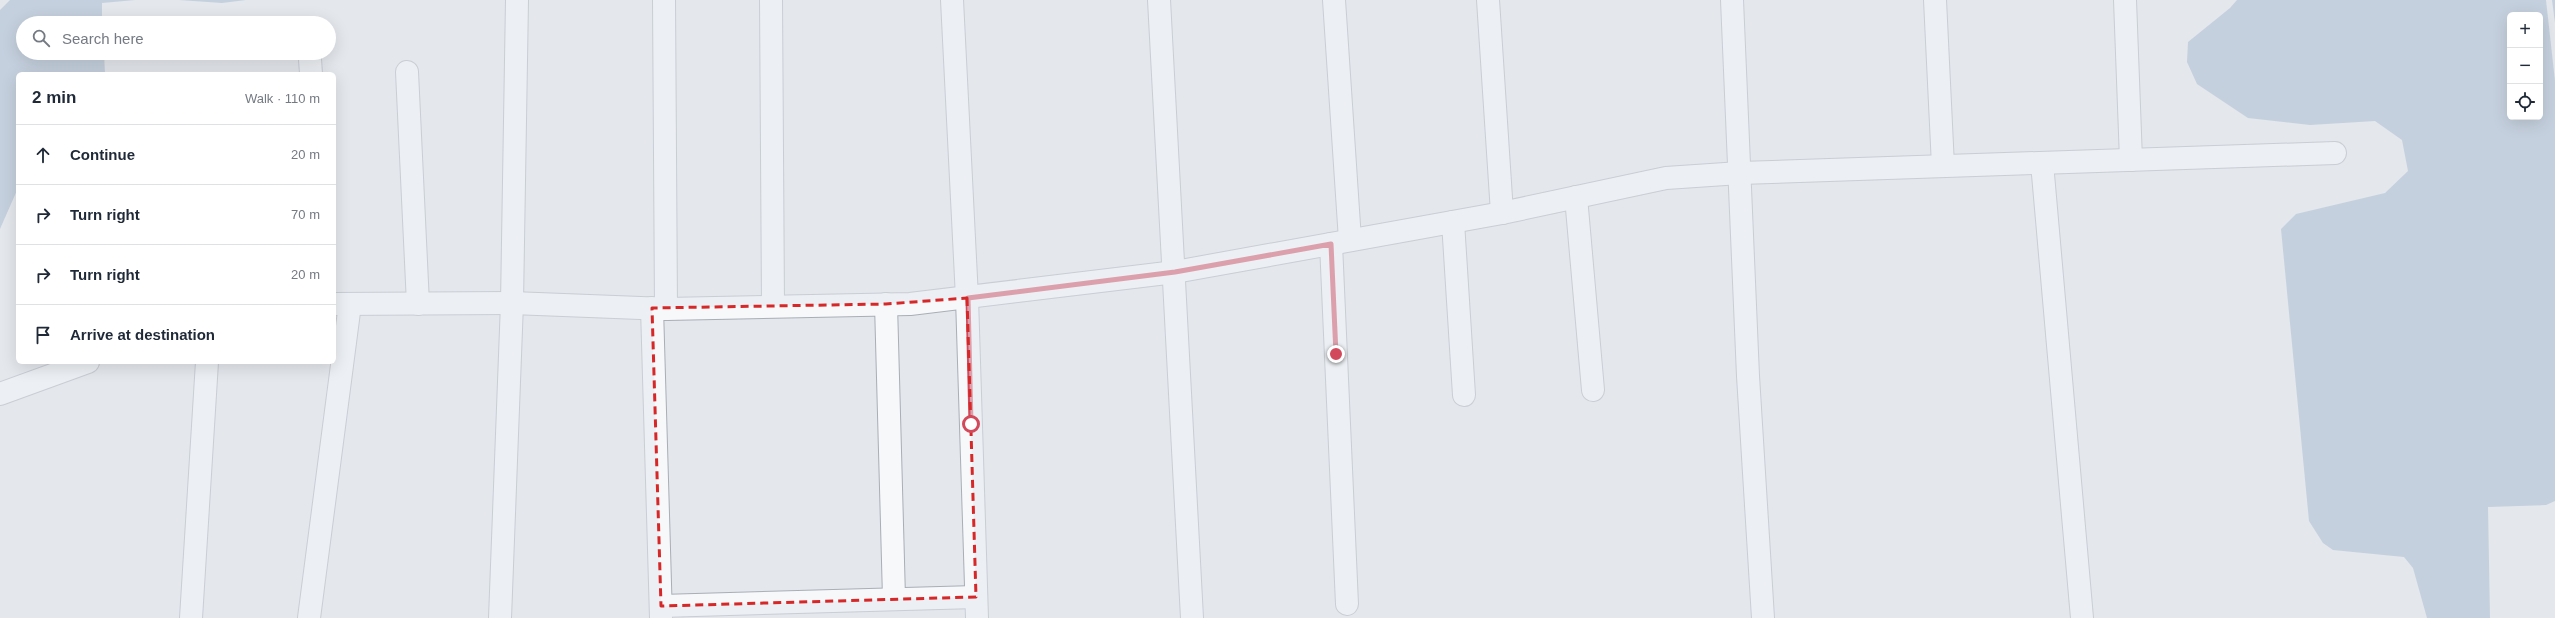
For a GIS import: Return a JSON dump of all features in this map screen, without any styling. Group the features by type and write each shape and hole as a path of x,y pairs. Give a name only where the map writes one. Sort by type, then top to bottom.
{"street":[{"path":"500,618 512,303 517,0"},
{"path":"664,0 659,309 661,612 803,610 894,598 977,608 968,298 952,0"},
{"path":"771,0 773,306"},
{"path":"1159,0 1175,272 1192,618"},
{"path":"1334,0 1341,242 1347,604"},
{"path":"1488,0 1502,213"},
{"path":"1732,0 1748,376 1763,618"},
{"path":"1935,0 1943,166"},
{"path":"2125,0 2131,160"},
{"path":"407,72 418,304"},
{"path":"336,361 342,304 512,303 659,309 910,304 1175,272 1502,213 1666,178 1740,173 2335,153"},
{"path":"2042,163 2082,618"},
{"path":"1576,197 1593,390"},
{"path":"1453,222 1464,395"},
{"path":"886,304 894,598"},
{"path":"0,394 79,364"},
{"path":"191,618 207,364"},
{"path":"309,618 336,364"}],"highlighted area":[{"path":"967,298 976,597 661,606 652,308 886,304"}],"water":[{"path":"10,0 135,0 102,3 102,16 16,16 16,60 104,60 105,72 16,72 16,193 0,229 0,10"},
{"path":"179,0 246,0 222,3"},
{"path":"2237,0 2555,0 2555,501 2546,505 2488,507 2490,618 2427,618 2413,568 2404,557 2333,550 2323,543 2309,521 2281,229 2296,214 2385,193 2408,171 2402,140 2375,121 2310,125 2248,118 2197,84 2187,62 2188,42 2230,8"}],"pier":[{"path":"2546,0 2552,0 2555,23 2555,81"}],"route":[{"path":"971,424 968,298 1175,272 1331,244 1336,354"}]}
